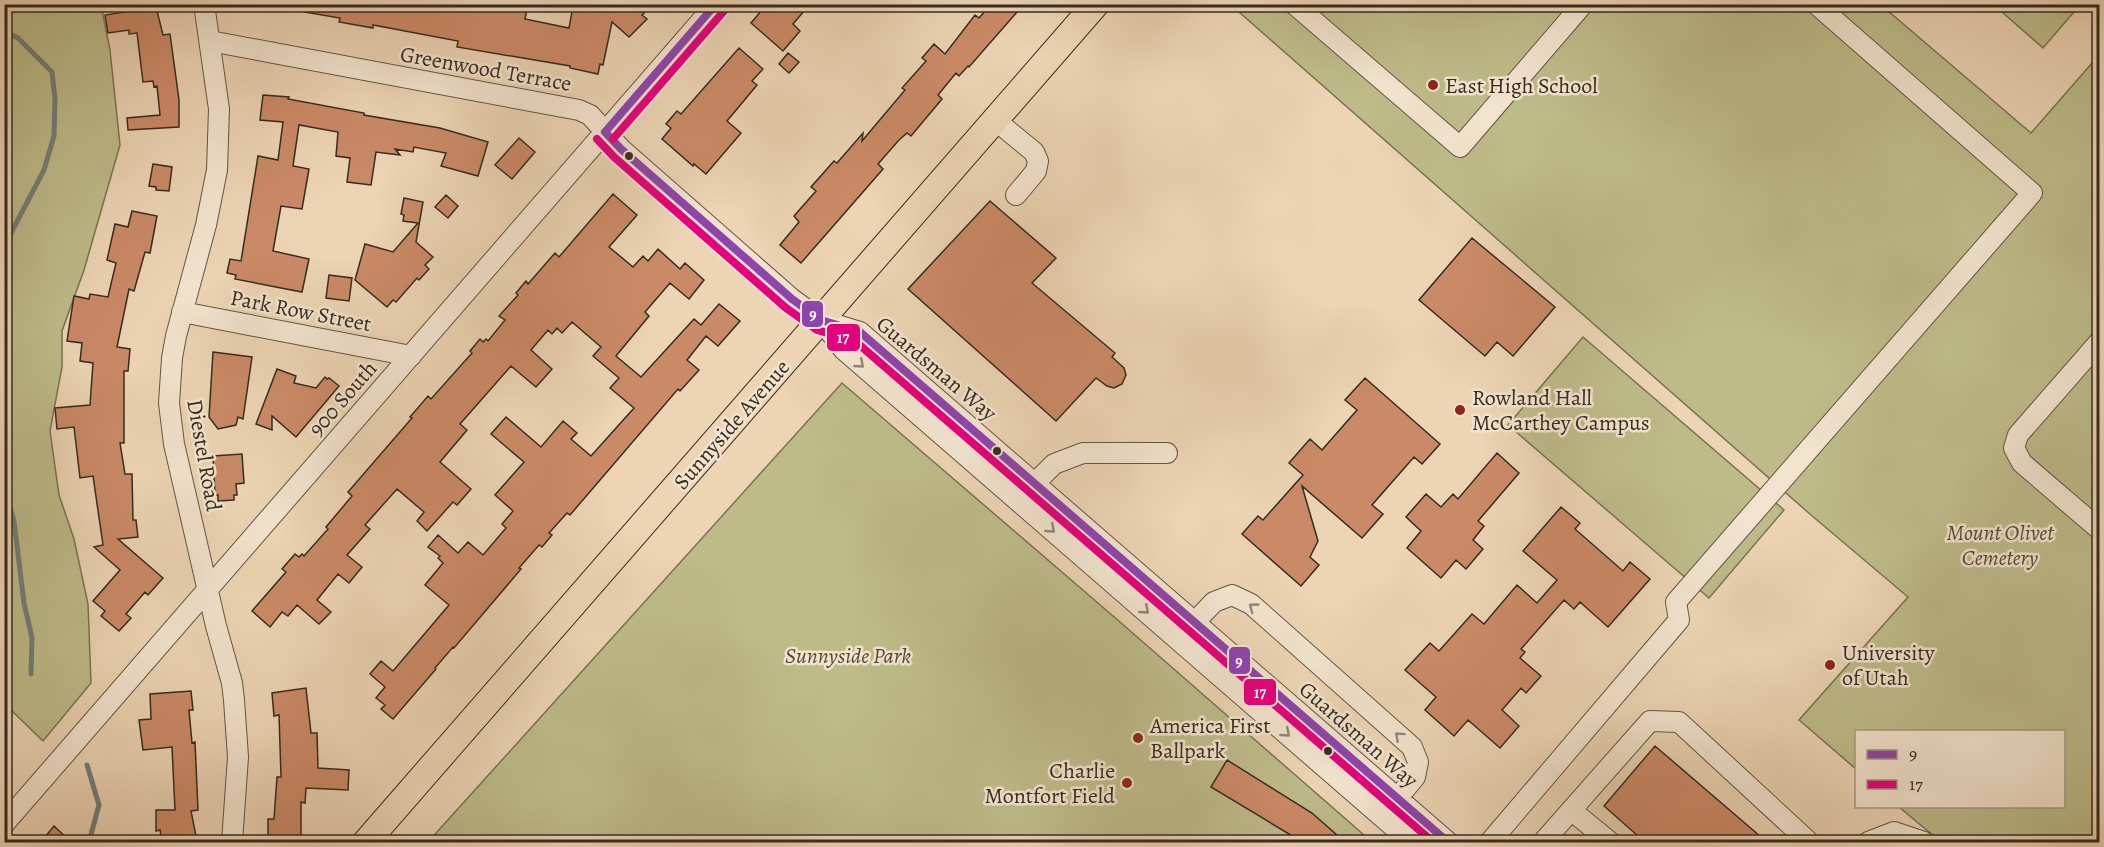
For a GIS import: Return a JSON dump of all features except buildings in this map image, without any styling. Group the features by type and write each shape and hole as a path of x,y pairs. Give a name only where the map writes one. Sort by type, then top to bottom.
{"main road":[{"name":"Sunnyside Avenue","path":"366,843 1096,4"}],"street":[{"name":"Diestel Road","path":"204,4 219,109 217,170 206,225 182,312 170,380 171,423 208,590 232,683 238,757 232,843"},
{"path":"1294,4 1460,147 1583,4"},
{"path":"1490,843 1679,620 1676,602 2032,193 1816,4"},
{"name":"900 South","path":"4,824 604,132 707,7"},
{"name":"Greenwood Terrace","path":"210,40 579,110 590,115 621,149 783,291 821,320"},
{"path":"995,120 1034,152 1038,160 1036,171 1016,195"},
{"name":"Park Row Street","path":"182,312 411,356"},
{"name":"Guardsman Way","path":"821,320 860,332 1448,843"},
{"name":"Guardsman Way","path":"821,320 844,350 1411,843"},
{"path":"2100,341 2018,435 2014,448 2022,463 2100,530"},
{"path":"1035,483 1054,464 1083,453 1167,453"},
{"path":"1179,640 1193,621 1214,602 1232,595 1251,604 1412,747 1418,762 1415,777 1381,816"},
{"path":"1553,839 1571,810 1650,721 1679,722 1809,843"},
{"path":"1571,810 1610,843"},
{"path":"1868,843 1894,832 1924,843"}],"green space":[{"path":"5,5 101,5 110,50 120,145 84,270 62,331 62,367 50,431 59,495 74,539 88,604 91,683 43,741 11,710 5,700"},
{"name":"Mount Olivet Cemetery","path":"1231,5 1881,5 2031,133 2099,55 2099,842 1941,842 1900,808 2065,808 2065,730 1855,730 1855,768 1799,720 1908,597 1811,515"},
{"path":"1994,5 2080,5 2043,48"},
{"path":"1583,337 1784,510 1709,598 1508,425"},
{"name":"Sunnyside Park","path":"842,383 1120,622 1372,842 428,842"},
{"path":"1132,579 1182,619 1178,629 1127,586"},
{"path":"1201,638 1285,709 1277,719 1196,647 1196,642"}],"waterway":[{"path":"4,31 18,38 52,72 55,99 54,136 44,170 11,233 8,254 10,280 4,308"},
{"path":"4,486 14,521 24,603 32,638 31,674"},
{"path":"87,765 99,805 89,842"}],"transit line":[{"name":"9","path":"605,132 716,4"},
{"name":"17","path":"613,139 724,11"},
{"name":"9","path":"605,132 621,149 792,299 821,320 860,332 1448,842"},
{"name":"17","path":"597,139 614,157 786,308 817,330 855,341 1433,842"}],"place":[{"name":"East High School","path":"1433,85"},
{"name":"Rowland Hall McCarthey Campus","path":"1460,410"},
{"name":"University of Utah","path":"1830,665"},
{"name":"America First Ballpark","path":"1138,738"},
{"name":"Charlie Montfort Field","path":"1127,783"}]}
